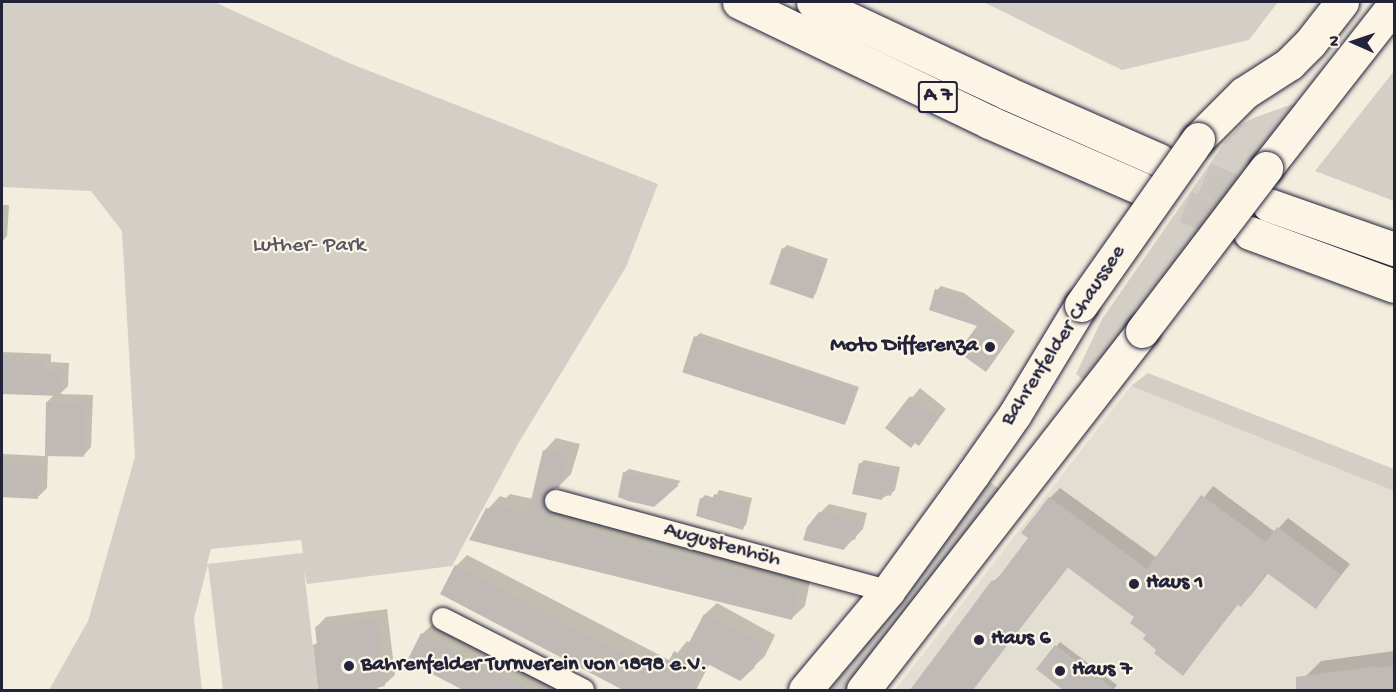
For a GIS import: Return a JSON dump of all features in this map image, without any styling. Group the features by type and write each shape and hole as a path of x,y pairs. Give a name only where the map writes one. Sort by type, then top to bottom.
{"main road":[{"name":"A 7","path":"739,2 989,122 1140,188"},
{"name":"A 7","path":"813,2 1028,102 1160,160"},
{"name":"Bahrenfelder Chaussee","path":"805,690 888,591 1015,414 1081,305 1198,140 1244,93 1289,64 1342,2"},
{"path":"863,690 1395,4"},
{"path":"1269,205 1395,249"},
{"path":"1250,232 1395,286"}],"street":[{"name":"Augustenhöh","path":"556,501 888,591"},
{"path":"443,619 584,690"}],"shaded area":[{"path":"1131,386 1394,491 1394,690 895,690"}],"green space":[{"name":"Luther- Park","path":"2,2 214,2 349,63 658,184 626,267 519,442 452,566 307,584 304,571 318,690 223,690 208,564 194,618 202,690 49,690 88,621 135,457 122,231 91,191 2,187","holes":["301,540 303,553 207,564 211,549"]},
{"path":"983,2 1278,2 1249,40 1122,70"},
{"path":"1394,71 1394,201 1315,171"},
{"path":"1299,102 1085,381 1076,374 1102,319 1225,142 1242,124"},
{"path":"1148,373 1394,469 1394,491 1131,386"},
{"path":"985,479 1001,490 852,690 820,690"}],"building":[{"path":"782,248 825,263 813,299 770,284"},
{"path":"935,289 959,297 1012,335 986,372 958,352 977,326 929,310"},
{"path":"694,336 857,389 845,425 682,372"},
{"path":"2,360 43,362 43,370 61,371 60,396 2,394"},
{"path":"910,396 939,418 919,446 915,443 911,448 885,428"},
{"path":"46,402 85,403 84,457 45,456"},
{"path":"543,450 569,456 559,488 552,488 543,497 543,505 552,514 550,522 786,582 786,585 800,588 792,620 469,540 486,508 495,510 496,505 528,513"},
{"path":"2,462 40,464 38,499 2,497"},
{"path":"859,463 897,471 891,496 884,494 882,500 852,494"},
{"path":"623,472 679,485 654,507 628,501 618,497"},
{"path":"714,494 749,502 743,530 696,516 700,498 712,501"},
{"path":"1201,495 1266,542 1277,527 1341,575 1316,609 1267,573 1241,607 1237,604 1183,676 1154,653 1156,650 1143,639 1146,635 1130,623 1134,617 1067,567 973,690 910,690 992,580 995,582 1028,538 1021,533 1049,497 1147,569"},
{"path":"819,512 860,522 855,540 847,537 844,550 803,540 807,527"},
{"path":"455,565 662,674 674,651 682,656 704,614 765,646 754,668 740,681 706,663 692,689 695,690 623,690 440,594"},
{"name":"Bahrenfelder Turnverein von 1898 e.V.","path":"377,619 385,686 367,690 318,690 313,645 317,644 315,627"},
{"path":"421,633 531,690 463,690 407,661"},
{"name":"Haus 7","path":"1055,645 1115,690 1063,690 1036,669"},
{"path":"1377,666 1377,668 1395,666 1395,690 1296,690 1296,677"}],"tunnel":[{"path":"1159,160 1269,205"},
{"path":"1140,188 1249,232"}],"place":[{"name":"Moto Differenza","path":"990,347"},
{"name":"Haus 1","path":"1134,584"},
{"name":"Haus 6","path":"979,640"},
{"name":"Bahrenfelder Turnverein von 1898 e.V.","path":"349,666"},
{"name":"Haus 7","path":"1060,671"}]}
